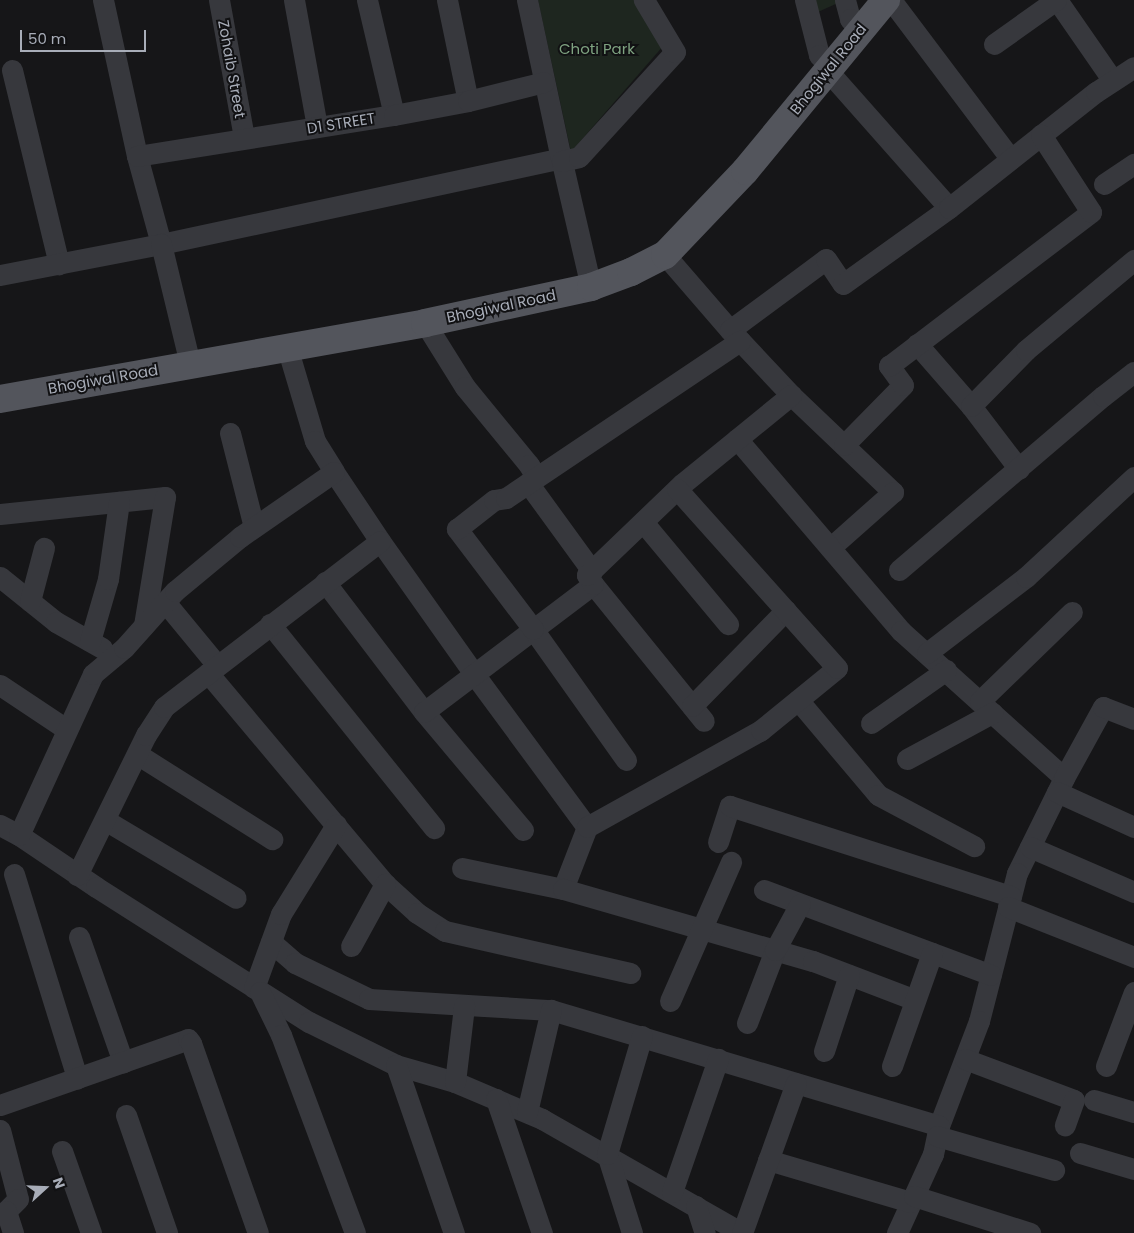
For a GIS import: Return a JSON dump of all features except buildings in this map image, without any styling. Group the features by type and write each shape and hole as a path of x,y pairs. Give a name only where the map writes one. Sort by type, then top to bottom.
{"main road":[{"name":"Bhogiwal Road","path":"0,398 425,323 591,287 631,272 665,255 745,171 886,0"}],"street":[{"path":"103,0 137,156 161,244 190,364"},
{"name":"Zohaib Street","path":"219,0 244,138"},
{"path":"294,0 318,127"},
{"path":"367,0 394,115"},
{"path":"447,0 468,101"},
{"path":"527,0 591,287"},
{"path":"0,275 161,244 561,159 579,157 675,52 644,0"},
{"path":"805,0 819,55 949,208"},
{"path":"845,0 850,19 860,31"},
{"path":"892,0 1011,159"},
{"path":"994,44 1056,0 1113,81"},
{"path":"626,760 533,629 457,529 494,500 506,498 532,480 735,335 826,259 844,284 949,208 1041,135 1134,67"},
{"path":"12,70 59,264"},
{"name":"D1 STREET","path":"137,156 394,115 468,101 544,82"},
{"path":"844,445 903,385 889,366 1091,212 1041,135"},
{"path":"1104,184 1134,164"},
{"path":"665,255 791,395 893,492 830,548"},
{"path":"971,406 1026,350 1134,260"},
{"path":"425,323 465,387 529,464 532,480 592,578 698,714 786,610"},
{"path":"917,344 971,406 1019,469"},
{"path":"287,347 315,441 334,472 474,674 587,827"},
{"path":"899,570 1102,396 1134,372"},
{"path":"424,712 533,629 592,578 643,522 677,489 791,395"},
{"path":"230,433 254,528"},
{"path":"737,439 901,631 986,707 1061,785 1134,827"},
{"path":"20,835 66,729 93,674 115,655 175,591 254,528 334,472"},
{"path":"927,654 1026,577 1134,477"},
{"path":"563,889 587,827 761,730 837,668 677,489"},
{"path":"0,514 165,498 144,625"},
{"path":"90,640 108,579 119,502"},
{"path":"643,522 728,624"},
{"path":"78,875 137,754 164,707 380,541"},
{"path":"30,601 44,548"},
{"path":"0,577 56,622 115,655"},
{"path":"325,582 424,712 523,830"},
{"path":"165,602 213,669 336,825 386,884 417,913 445,931 630,973"},
{"path":"907,759 986,707 1072,612"},
{"path":"270,624 434,828"},
{"path":"871,723 946,670"},
{"path":"0,685 66,729"},
{"path":"798,700 878,795 974,846"},
{"path":"897,1233 933,1154 938,1131 980,1021 1017,873 1103,707 1134,719"},
{"path":"137,754 272,839"},
{"path":"718,842 730,806 1010,902 1134,956"},
{"path":"105,820 236,898"},
{"path":"0,825 20,835 78,875 309,1022 396,1065 455,1082 527,1112 607,1154 742,1233 796,1083"},
{"path":"336,825 281,914 257,990 281,1035 355,1233"},
{"path":"1030,847 1134,892"},
{"path":"670,1001 700,928 731,862"},
{"path":"462,868 563,889 700,928 775,950 915,1000"},
{"path":"14,874 77,1078"},
{"path":"351,946 386,884"},
{"path":"764,890 991,975"},
{"path":"747,1023 775,950 800,904"},
{"path":"79,937 122,1062"},
{"path":"271,942 294,963 369,999 551,1010 796,1083 1054,1170"},
{"path":"892,1066 932,953"},
{"path":"824,1051 849,975"},
{"path":"1106,1066 1134,992"},
{"path":"455,1082 464,1006"},
{"path":"527,1112 551,1010"},
{"path":"632,1233 607,1154 642,1036"},
{"path":"0,1105 188,1039 258,1233"},
{"path":"965,1058 1074,1100 1065,1125"},
{"path":"672,1192 718,1059"},
{"path":"396,1065 454,1233"},
{"path":"496,1099 542,1233"},
{"path":"1094,1100 1134,1112"},
{"path":"126,1115 168,1233"},
{"path":"0,1130 18,1199 6,1211 14,1233"},
{"path":"62,1151 91,1233"},
{"path":"1080,1152 1134,1169"},
{"path":"768,1160 1030,1233"},
{"path":"696,1206 705,1233"}],"green space":[{"name":"Choti Park","path":"538,0 635,0 664,45 571,152"},
{"path":"815,0 839,0 840,2 818,12"}]}
